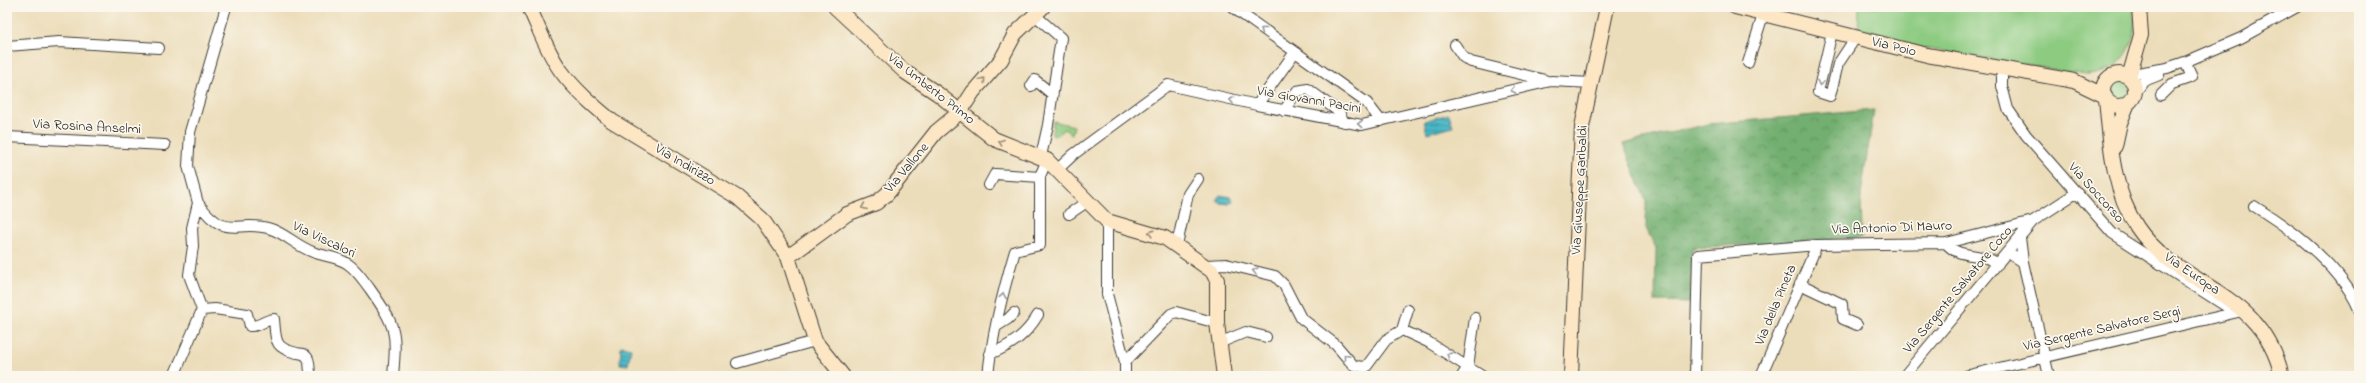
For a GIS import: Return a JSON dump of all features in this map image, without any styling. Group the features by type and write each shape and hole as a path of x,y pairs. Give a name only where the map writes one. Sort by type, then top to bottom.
{"street":[{"path":"174,376 202,310 189,274 193,246 192,228 198,203 188,166 190,132 226,7"},
{"name":"Via Indirizzo","path":"529,7 552,57 561,71 582,93 612,120 737,197 762,219 788,257 815,341 843,376"},
{"name":"Via Umberto Primo","path":"836,7 905,72 938,94 994,139 1049,163 1107,221 1157,234 1177,245 1206,265 1216,280 1217,324 1224,376"},
{"path":"1232,7 1367,103 1381,120"},
{"name":"Via Giuseppe Garibaldi","path":"1571,376 1582,127 1607,7"},
{"name":"Via Poio","path":"1735,7 1927,55 2054,77"},
{"path":"2129,77 2140,41 2142,25 2139,7"},
{"path":"2054,77 2084,85 2116,105 2131,98 2149,78 2186,64 2241,38 2297,7"},
{"path":"988,376 990,354 1003,292 1015,251 1040,245 1040,177 1049,163 1048,125 1060,42 1039,12"},
{"name":"Via Vallone","path":"788,257 847,214 876,202 887,194 936,132 960,112 973,92 1001,60 1015,34 1039,12"},
{"path":"1748,63 1763,15"},
{"path":"1832,32 1818,92 1830,96 1838,64 1856,37"},
{"path":"2114,164 2104,86 2140,41"},
{"path":"7,46 59,42 159,48"},
{"path":"1455,45 1463,57 1471,62 1526,77 1551,81"},
{"path":"1257,105 1295,52"},
{"path":"1825,60 1838,64"},
{"path":"2129,77 2138,73 2186,64"},
{"path":"2161,95 2172,84 2192,77 2186,64"},
{"name":"Via Soccorso","path":"2002,68 2002,86 2008,108 2026,135 2112,233 2145,253 2162,267 2198,289 2240,311"},
{"path":"2054,77 2089,79 2120,74 2129,77 2134,84 2131,98 2115,141 2114,164"},
{"path":"1031,86 1035,80 1052,94"},
{"name":"Via Giovanni Pacini","path":"1049,163 1086,146 1168,85 1284,111 1362,125 1551,81 1592,83"},
{"path":"1284,111 1297,91 1308,89 1339,112 1344,122"},
{"name":"Via Rosina Anselmi","path":"7,137 165,146"},
{"name":"Via Europa","path":"2114,164 2125,205 2134,222 2149,242 2160,252 2240,311 2270,346 2282,376"},
{"path":"989,185 996,174 1040,177"},
{"path":"1177,245 1188,194 1198,179"},
{"name":"Via Antonio Di Mauro","path":"1695,376 1698,255 1817,245 1946,243 2032,221 2076,193"},
{"path":"1069,214 1088,201"},
{"name":"Via Viscalori","path":"198,203 208,216 218,224 230,228 270,229 313,252 334,257 348,264 358,272 389,316 393,326 393,376"},
{"path":"2254,206 2290,228 2322,258 2345,285 2359,308"},
{"path":"1107,221 1107,294 1125,362 1125,376"},
{"name":"Via Sergente Salvatore Coco","path":"1904,376 2008,252 2032,221"},
{"path":"2020,237 2023,262 2049,376"},
{"path":"1946,243 1956,252 1984,256 1998,264"},
{"name":"Via della Pineta","path":"1761,376 1817,245"},
{"path":"2008,252 2023,262"},
{"path":"1206,265 1226,264 1275,276 1284,285 1301,318 1336,345 1354,366 1365,371 1386,340 1402,330 1408,310"},
{"path":"1800,284 1842,304 1843,319 1858,325"},
{"path":"202,310 215,309 248,314 250,326 257,327 268,319 274,319 276,343 280,347 304,354 308,358 309,371 312,376"},
{"name":"Via Sergente Salvatore Sergi","path":"1965,376 2240,311"},
{"path":"997,326 1008,319 1014,312"},
{"path":"1125,362 1171,314 1176,312 1217,324"},
{"path":"990,354 1006,348 1025,335 1038,315"},
{"path":"1465,372 1475,318"},
{"path":"1402,330 1428,342 1465,372 1482,376"},
{"path":"1219,343 1246,332 1266,337"},
{"path":"737,363 815,341"},
{"path":"1913,365 1916,376"}],"green space":[{"path":"1859,7 2134,7 2135,20 2131,44 2120,62 2111,69 2100,73 2086,75 1911,46 1858,33"},
{"path":"2119,79 2127,82 2130,90 2127,98 2119,101 2111,98 2108,90 2111,82"},
{"path":"1874,110 1861,194 1862,237 1692,248 1690,303 1655,302 1656,248 1646,228 1646,201 1623,144 1708,124"},
{"path":"1053,121 1074,126 1072,134 1064,129 1057,135 1052,135"}],"water":[{"path":"1449,114 1453,126 1427,133 1424,121"},
{"path":"1220,195 1231,197 1233,201 1229,204 1220,203 1217,199"},
{"path":"621,346 631,348 628,365 620,364"}]}
